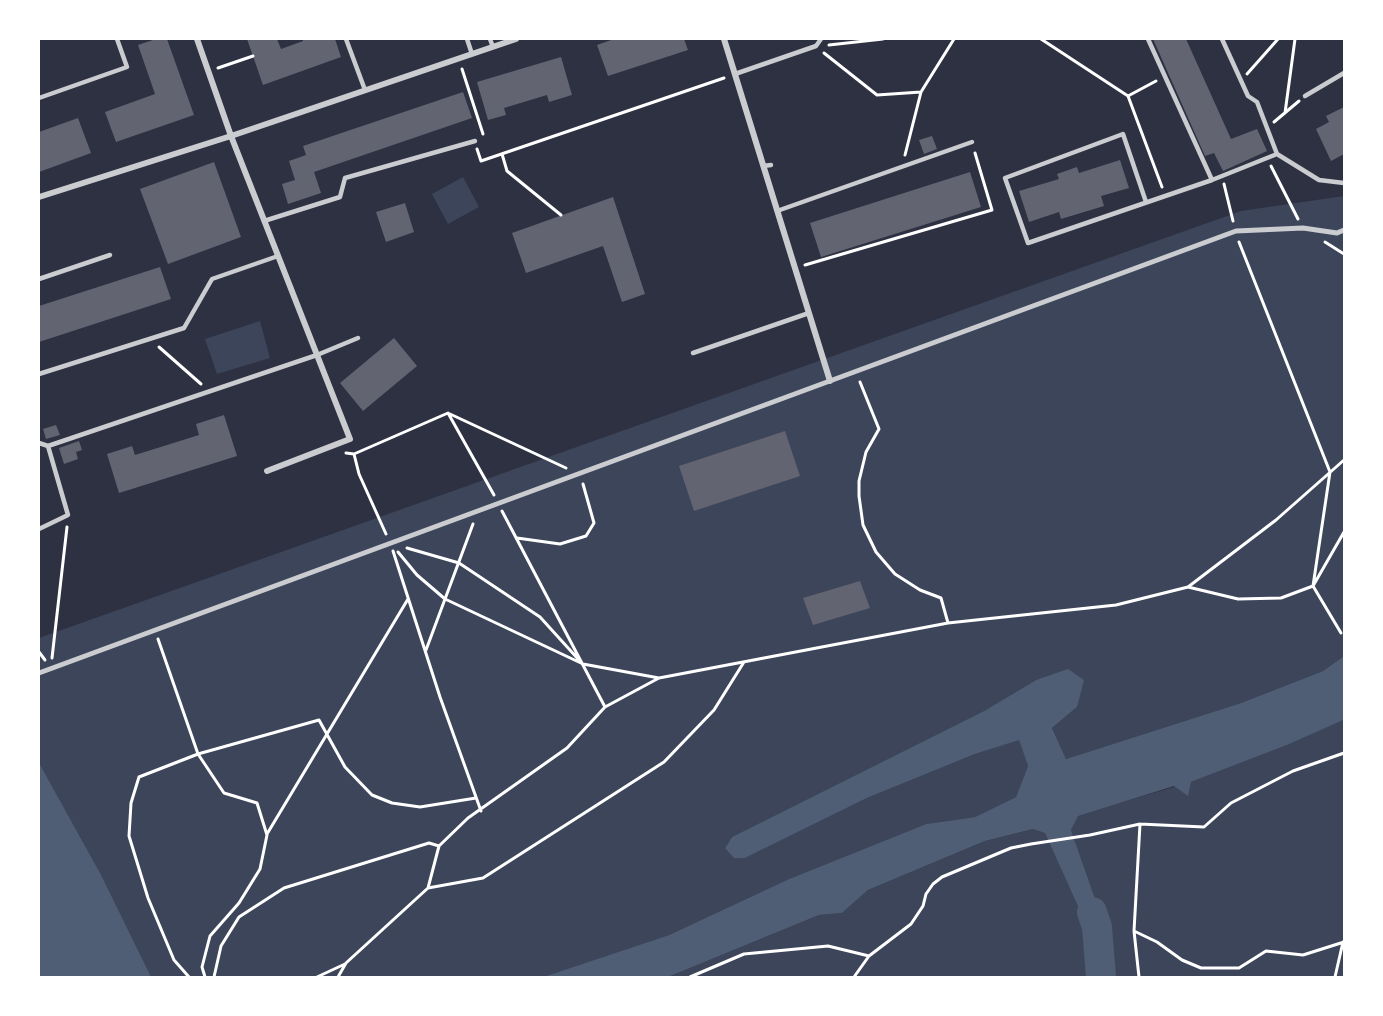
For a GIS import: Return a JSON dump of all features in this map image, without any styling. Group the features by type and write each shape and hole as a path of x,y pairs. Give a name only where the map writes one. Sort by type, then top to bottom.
{"street":[{"path":"197,39 231,136 350,439 267,471"},
{"path":"39,197 231,136 516,39"},
{"path":"724,39 767,165 777,211 830,381"},
{"path":"39,673 1236,231 1303,228 1337,233 1344,230"}],"lane":[{"path":"39,98 127,67 117,39"},
{"path":"346,39 365,90"},
{"path":"467,39 472,54"},
{"path":"490,39 493,47"},
{"path":"735,74 816,46 821,39"},
{"path":"1148,39 1212,180"},
{"path":"1222,39 1248,96 1257,102 1277,154 1319,180 1344,183"},
{"path":"1305,96 1344,74"},
{"path":"1146,202 1123,134 1005,178 1028,243 1212,180 1277,154"},
{"path":"264,221 340,197 345,178 475,141"},
{"path":"777,211 972,142"},
{"path":"39,279 110,255"},
{"path":"39,374 184,328 212,279 278,256"},
{"path":"693,353 809,313"},
{"path":"39,443 48,446 317,355 358,338"},
{"path":"39,529 68,515 48,446"}],"path":[{"path":"816,46 883,39"},
{"path":"903,166 921,92 954,39"},
{"path":"1041,39 1128,96 1165,196"},
{"path":"1241,81 1278,39"},
{"path":"1285,113 1295,39"},
{"path":"816,46 877,95 921,92"},
{"path":"208,72 253,56"},
{"path":"459,58 485,140 475,141 481,161 735,74"},
{"path":"1128,96 1165,76"},
{"path":"1267,128 1305,96"},
{"path":"795,268 992,210 972,142"},
{"path":"502,154 507,171 561,215"},
{"path":"1267,158 1303,228 1344,254"},
{"path":"1222,176 1236,231 1330,472 1313,585 1341,633"},
{"path":"150,339 210,391"},
{"path":"861,384 879,429 866,452 862,466 859,496 863,525 876,552 895,574 920,590 941,598 948,623"},
{"path":"448,413 499,504 605,707"},
{"path":"343,453 354,454 448,413 579,474 594,523 586,536 560,544 517,538"},
{"path":"354,454 359,474 390,544 481,811"},
{"path":"428,888 439,846 468,818 567,748 605,707 659,678 948,623 1116,605 1188,587 1276,520 1344,460"},
{"path":"426,651 478,511"},
{"path":"51,669 68,515"},
{"path":"1188,587 1238,599 1281,598 1313,585 1344,532"},
{"path":"390,544 459,563 540,617 583,664"},
{"path":"390,544 417,575 445,599 583,664 659,678"},
{"path":"205,977 202,967 210,936 239,903 260,868 267,835 408,599"},
{"path":"155,631 198,754 224,793 257,803 267,835"},
{"path":"39,652 51,669"},
{"path":"316,977 346,963 428,888 483,878 664,762 714,710 744,662"},
{"path":"189,977 174,960 148,898 129,836 131,803 139,777 198,754 319,720 345,767 372,795 392,803 420,807 476,798"},
{"path":"854,977 869,956 911,924 923,906 926,894 942,877 1011,849 1031,844 1140,824 1204,828 1231,803 1293,771 1344,753"},
{"path":"1139,977 1134,931 1140,824"},
{"path":"214,977 221,946 240,917 284,888 429,843 439,846"},
{"path":"1134,931 1157,942 1182,960 1201,968 1239,968 1266,951 1303,955 1344,942"},
{"path":"1335,977 1344,942"},
{"path":"690,977 744,954 828,946 869,956"},
{"path":"338,977 346,963"}],"shaded area":[{"path":"463,177 479,207 448,224 432,194"},
{"path":"1344,196 1344,656 1323,671 1241,703 1066,759 1052,728 1077,707 1036,680 984,711 732,837 725,848 745,858 867,798 975,754 1019,739 1028,766 1016,797 975,817 926,824 789,879 669,935 543,977 39,977 39,638 1241,211"},
{"path":"260,321 270,358 217,374 205,339"},
{"path":"1344,656 1344,719 1341,721 1287,745 1191,782 1188,796 1174,786 1078,816 1071,830 1098,907 1100,967 1081,913 1045,833 1033,829 985,841 868,890 842,913 819,915 668,977 543,977 669,935 789,879 926,824 975,817 1016,797 1028,766 1019,740 975,754 867,798 745,858 734,858 725,848 732,837 984,711 1036,680 1068,669 1084,680 1077,707 1052,728 1066,759 1241,703 1323,671"},
{"path":"1344,719 1344,977 668,977 819,915 842,913 868,890 985,841 1033,829 1045,832 1081,913 1099,965 1098,907 1071,830 1078,815 1191,782 1287,745"},
{"path":"39,763 101,875 151,977 39,977"}],"building":[{"path":"156,39 167,39 194,115 116,142 105,112 155,94 138,45"},
{"path":"247,39 277,39 281,49 303,41 303,39 335,39 341,57 263,85"},
{"path":"614,39 684,39 688,50 608,76 597,45"},
{"path":"1153,39 1186,39 1231,139 1257,129 1267,151 1223,171 1214,153 1205,156"},
{"path":"561,57 572,95 549,102 547,95 504,108 506,115 488,120 477,82"},
{"path":"463,92 472,118 314,172 321,193 288,204 282,184 295,180 289,161 306,155 303,146"},
{"path":"1344,107 1344,154 1331,161 1316,129 1329,122 1326,116"},
{"path":"78,118 91,153 39,172 39,132"},
{"path":"932,136 937,149 924,154 919,140"},
{"path":"1120,160 1129,188 1101,196 1104,206 1061,219 1059,212 1029,222 1019,191 1059,179 1057,174 1077,167 1079,173"},
{"path":"214,162 241,237 168,264 140,189"},
{"path":"970,172 981,207 821,257 810,223"},
{"path":"613,197 645,294 622,302 603,246 526,273 512,233"},
{"path":"405,203 414,232 386,242 376,212"},
{"path":"160,267 171,299 39,342 39,306"},
{"path":"394,338 417,366 363,411 340,383"},
{"path":"224,415 237,456 119,493 107,454 132,446 135,455 199,435 196,424"},
{"path":"56,425 60,435 46,439 43,429"},
{"path":"785,431 800,476 694,511 679,466"},
{"path":"79,441 82,450 76,452 78,459 64,464 59,448"},
{"path":"860,581 870,608 813,625 803,598"}],"waterway":[{"path":"1092,912 1097,927 1101,977"}]}
